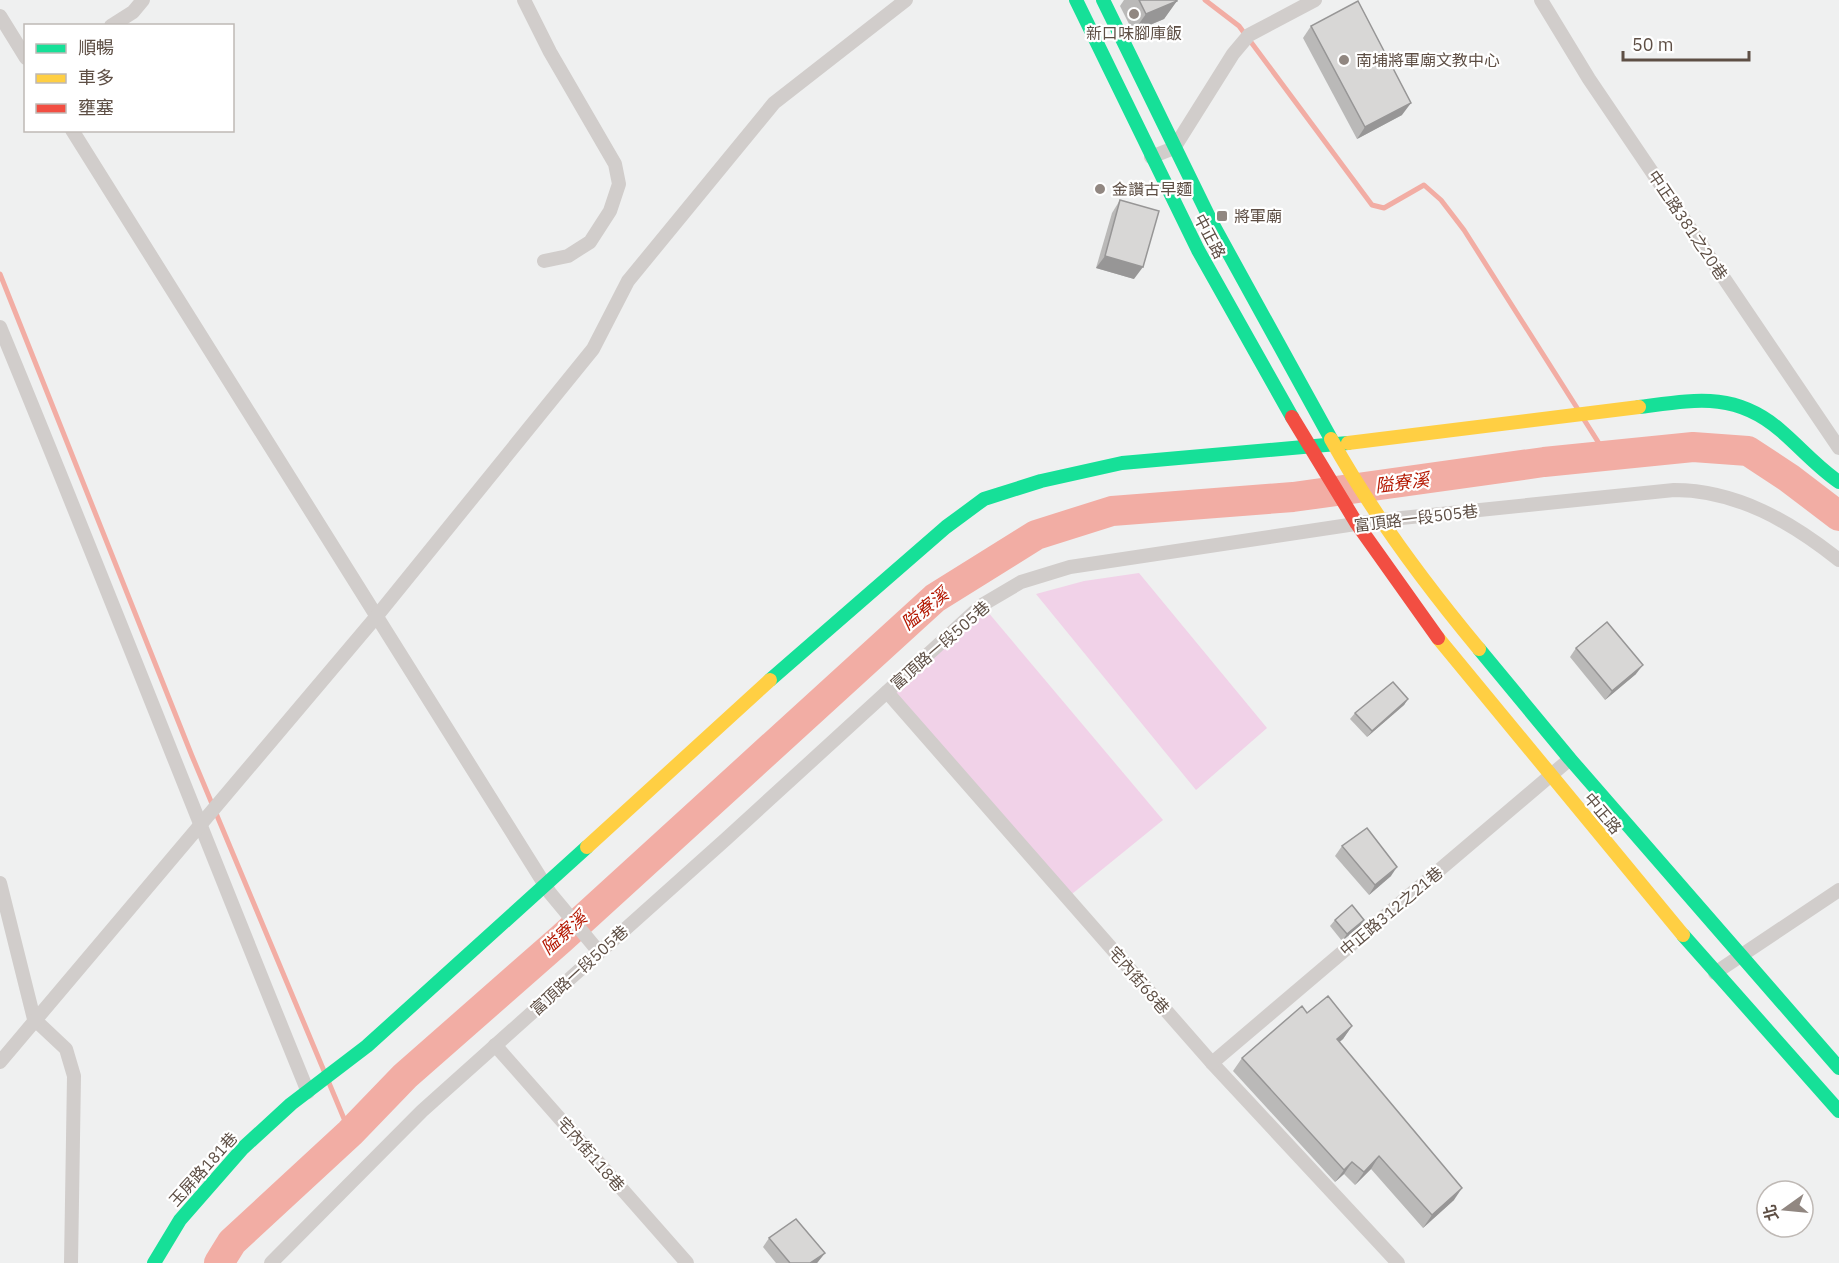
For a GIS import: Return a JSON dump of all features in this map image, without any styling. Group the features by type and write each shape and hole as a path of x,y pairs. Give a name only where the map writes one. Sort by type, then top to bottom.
{"main road":[{"name":"中正路","path":"1076,0 1197,250 1310,448 1357,524 1425,622 1550,776 1715,973 1839,1111"},
{"name":"中正路","path":"1102,0 1174,148 1334,445 1382,520 1444,607 1570,759 1839,1068"},
{"name":"玉屏路181巷","path":"154,1263 180,1220 234,1155 311,1087 367,1046 548,889 813,641 946,527 984,499 1041,480 1122,464 1310,448 1684,401 1712,400 1739,404 1767,419 1810,460 1839,482"}],"street":[{"path":"114,24 133,12 144,0"},
{"path":"524,0 550,52 615,164 619,184 610,211 590,242 568,256 544,261"},
{"path":"0,1062 214,805 376,616 593,349 628,281 774,103 906,0"},
{"path":"1151,157 1174,148 1233,54 1249,35 1315,0"},
{"name":"中正路381之20巷","path":"1541,0 1589,79 1839,448"},
{"path":"0,16 24,55"},
{"path":"73,132 548,889 595,948"},
{"path":"0,327 311,1087"},
{"name":"富頂路一段505巷","path":"271,1263 422,1111 495,1045 595,948 887,692 982,605 1021,582 1070,567 1382,520 1674,490 1700,490 1745,503 1793,526 1839,560"},
{"name":"宅內街68巷","path":"887,692 1212,1063 1398,1263"},
{"name":"中正路312之21巷","path":"1212,1063 1570,759"},
{"path":"0,883 34,1019 66,1049 75,1076 71,1263"},
{"path":"1715,973 1839,890"},
{"name":"宅內街118巷","path":"495,1045 687,1263"}],"shaded area":[{"path":"1139,573 1267,728 1196,790 1036,594 1084,581"},
{"path":"982,605 1163,820 1067,898 890,697"}],"building":[{"path":"1139,0 1177,0 1177,1 1146,14"},
{"name":"南埔將軍廟文教中心","path":"1358,1 1411,103 1365,127 1311,26"},
{"path":"1120,200 1159,211 1143,267 1105,256"},
{"path":"1607,622 1643,665 1612,691 1576,648"},
{"path":"1393,682 1408,699 1372,731 1355,713"},
{"path":"1367,828 1397,867 1375,885 1342,846"},
{"path":"1352,905 1364,920 1347,934 1335,920"},
{"path":"1328,996 1352,1026 1337,1039 1462,1188 1432,1215 1379,1156 1364,1172 1352,1162 1344,1170 1242,1058 1302,1006 1307,1013"},
{"path":"796,1219 825,1253 810,1263 790,1263 769,1238"}],"waterway":[{"path":"1205,0 1239,26 1372,205 1384,208 1424,185 1441,200 1464,230 1579,411"},
{"path":"0,274 192,756 350,1133"},
{"path":"1583,418 1607,456"},
{"name":"隘寮溪","path":"219,1263 232,1242 350,1133 405,1076 561,939 935,598 1036,535 1112,511 1293,497 1544,462 1693,447 1748,451 1789,478 1839,516"}],"traffic: fast":[{"path":"1076,0 1198,250 1292,417"},
{"path":"1103,0 1212,223 1331,439"},
{"path":"1639,407 1678,402 1713,401 1747,409 1780,430 1839,482"},
{"path":"770,680 946,527 984,499 1041,481 1122,463 1348,443"},
{"path":"1479,649 1570,759 1839,1068"},
{"path":"154,1263 180,1220 243,1148 291,1104 367,1046 587,847"},
{"path":"1683,935 1839,1111"}],"traffic: slow":[{"path":"1348,443 1639,407"},
{"path":"1331,439 1364,494 1400,547 1479,649"},
{"path":"1438,638 1683,935"},
{"path":"587,847 770,680"}],"traffic: jam":[{"path":"1292,417 1357,524 1438,638"}],"place":[{"name":"新口味腳庫飯","path":"1134,14"},
{"name":"南埔將軍廟文教中心","path":"1344,60"},
{"name":"金讚古早麵","path":"1100,189"},
{"name":"將軍廟","path":"1222,216"}]}
